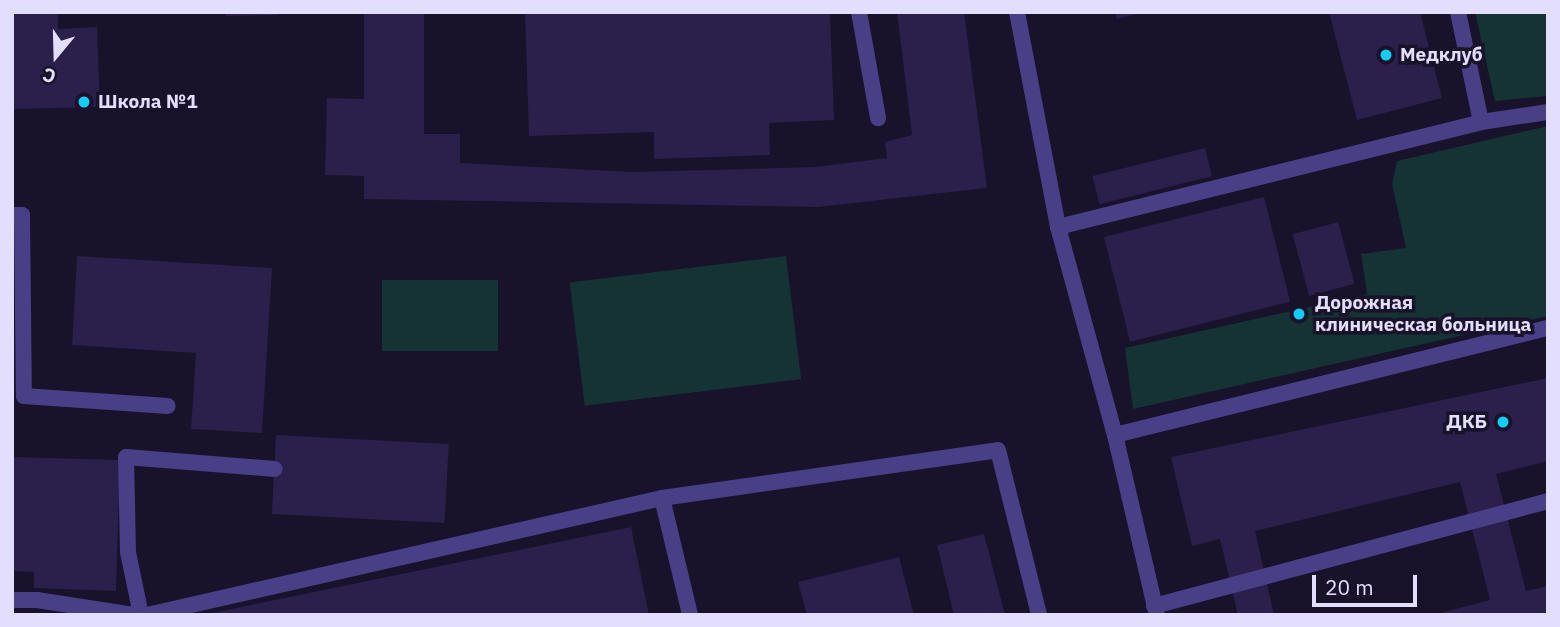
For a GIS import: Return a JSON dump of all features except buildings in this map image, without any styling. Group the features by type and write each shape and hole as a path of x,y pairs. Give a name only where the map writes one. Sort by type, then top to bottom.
{"lane":[{"path":"859,12 878,118"},
{"path":"1017,12 1058,228 1115,435 1155,610 1548,501"},
{"path":"1458,12 1480,122"},
{"path":"1058,228 1480,122 1548,112"},
{"path":"12,215 22,215 24,396 168,406"},
{"path":"1115,435 1548,328"},
{"path":"275,469 126,457 128,552 144,615 662,498 998,450 1039,615"},
{"path":"662,498 690,615"},
{"path":"12,600 39,607 134,615"}],"green space":[{"path":"1475,12 1548,12 1548,96 1495,101"},
{"path":"1548,126 1548,316 1133,409 1125,348 1367,294 1361,254 1406,248 1392,184 1397,161"},
{"path":"786,256 801,379 585,406 570,283"},
{"path":"382,280 498,280 498,351 382,351"}],"place":[{"name":"Медклуб","path":"1386,55"},
{"name":"Школа №1","path":"84,102"},
{"name":"Дорожная клиническая больница","path":"1299,314"},
{"name":"ДКБ","path":"1503,422"}]}
